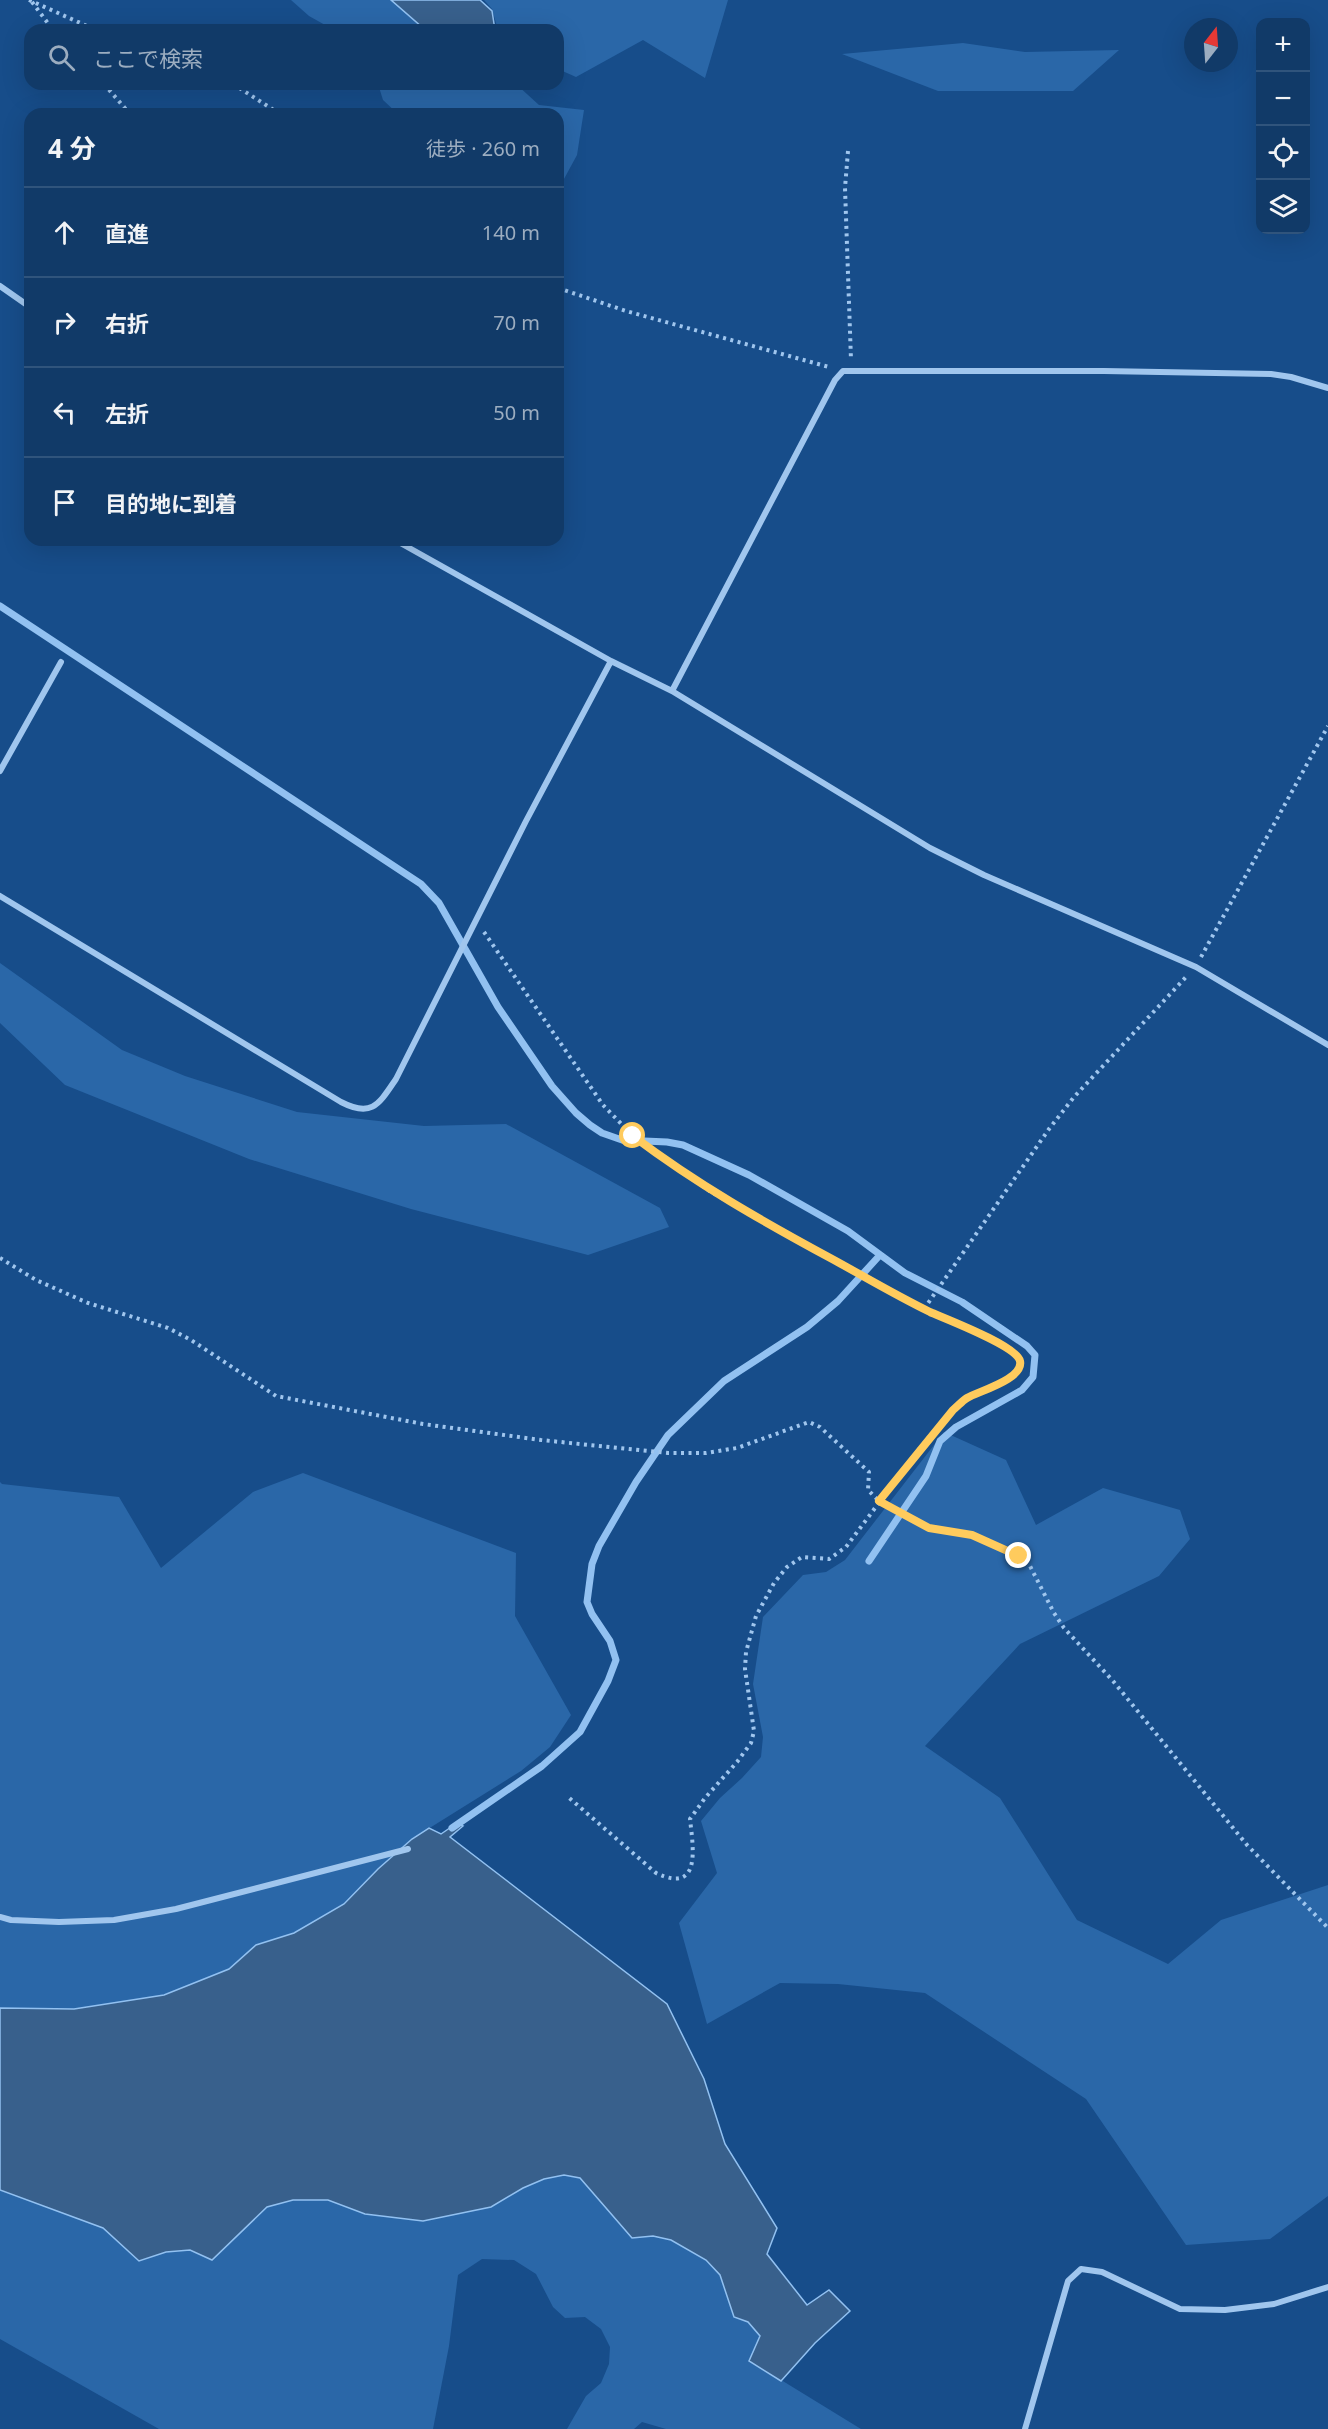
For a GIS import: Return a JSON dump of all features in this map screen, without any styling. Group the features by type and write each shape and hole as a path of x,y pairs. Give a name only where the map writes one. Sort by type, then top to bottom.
{"street":[{"path":"0,286 24,303"},
{"path":"672,691 840,374 850,370 863,372 1104,371 1271,374 1328,388"},
{"path":"406,546 611,661 672,691 930,848 984,875 1196,967 1328,1045"},
{"path":"0,897 340,1102 354,1109 366,1111 377,1104 396,1079 526,821 611,661"},
{"path":"0,771 61,663"},
{"path":"0,1917 10,1920 59,1922 114,1920 176,1909 408,1850"},
{"path":"1025,2429 1068,2281 1082,2269 1102,2272 1180,2309 1225,2310 1274,2304 1328,2287"}],"path":[{"path":"30,1 48,24"},
{"path":"30,1 82,24"},
{"path":"109,90 125,108"},
{"path":"242,90 271,108"},
{"path":"848,151 845,188 852,337 850,370"},
{"path":"564,290 626,311 827,366 840,374"},
{"path":"924,1309 1049,1129 1074,1097 1196,967 1328,726"},
{"path":"476,921 603,1105 633,1136 711,1192 924,1309 1004,1346 1017,1355 1020,1362 1020,1367 1006,1381 966,1399 953,1410 879,1501 846,1547 830,1559 802,1557 787,1567 766,1596 756,1616 746,1652 745,1669 754,1731 746,1752 705,1798 690,1819 694,1861 690,1871 681,1878 671,1880 656,1873 567,1796"},
{"path":"0,1258 36,1280 88,1303 168,1328 221,1358 276,1396 423,1424 668,1453 706,1453 737,1448 809,1422 820,1427 869,1472 868,1490 879,1501 929,1528 972,1535 1019,1556 1029,1564 1053,1613 1064,1629 1113,1681 1247,1845 1328,1928"}],"shaded area":[{"path":"291,0 396,0 426,24 323,24 309,16"},
{"path":"391,0 480,0 492,11 494,24 419,24"},
{"path":"484,0 728,0 705,78 643,40 576,77 564,72 564,24 496,24 492,9"},
{"path":"963,43 1025,52 1119,50 1073,91 938,91 842,54"},
{"path":"380,90 523,90 539,105 584,110 577,155 564,179 564,108 392,108 383,100"},
{"path":"0,963 122,1050 185,1076 297,1112 424,1126 506,1124 660,1208 669,1227 588,1255 411,1209 249,1159 65,1085 0,1023"},
{"path":"944,1432 1006,1460 1036,1525 1103,1488 1180,1510 1190,1539 1159,1576 1020,1644 925,1746 1000,1798 1077,1920 1168,1964 1221,1920 1328,1885 1328,2196 1270,2239 1186,2245 1086,2099 925,1993 838,1984 780,1983 707,2024 679,1923 717,1873 701,1821 720,1798 761,1757 763,1737 753,1684 763,1617 803,1575 826,1572 845,1560"},
{"path":"303,1473 516,1553 515,1616 571,1715 550,1747 521,1771 412,1839 378,1869 344,1904 294,1933 256,1945 229,1969 164,1995 74,2009 0,2008 0,1482 119,1497 161,1568 253,1492"},
{"path":"457,1823 463,1826 450,1837 667,2004 704,2079 725,2144 777,2228 767,2254 807,2305 829,2290 850,2311 815,2343 781,2381 749,2361 760,2336 748,2322 734,2317 720,2275 706,2260 671,2240 653,2236 632,2238 580,2178 564,2175 544,2179 523,2188 491,2207 423,2221 365,2214 328,2200 293,2200 267,2207 212,2260 190,2250 166,2252 139,2261 103,2228 0,2190 0,2008 74,2009 164,1995 229,1969 256,1945 294,1933 344,1904 378,1869 412,1839 429,1828 441,1834"},
{"path":"564,2175 580,2178 632,2238 653,2236 671,2240 706,2260 720,2275 734,2317 748,2322 760,2336 750,2361 861,2429 666,2429 642,2422 634,2429 567,2429 586,2396 601,2383 609,2364 610,2347 601,2329 585,2317 565,2318 553,2307 536,2274 514,2260 482,2259 458,2275 449,2346 433,2429 159,2429 0,2339 0,2190 103,2228 139,2261 166,2252 190,2250 212,2260 267,2207 293,2200 328,2200 365,2214 491,2207 523,2188 544,2179"}],"waterway":[{"path":"0,606 421,884 439,903 498,1007 552,1086 590,1125 602,1133 622,1140 683,1145 749,1175 848,1231 905,1273 962,1302 1027,1346 1035,1355 1033,1377 1022,1390 956,1427 940,1441 926,1476 869,1561"},
{"path":"452,1828 542,1766 580,1732 608,1681 616,1660 610,1641 587,1602 592,1564 599,1546 636,1482 668,1435 724,1381 807,1327 838,1301 880,1255"}],"route":[{"path":"633,1136 711,1192 924,1309 1004,1346 1017,1355 1020,1367 1011,1377 966,1399 953,1410 879,1501 929,1528 972,1535 1019,1556"}]}
